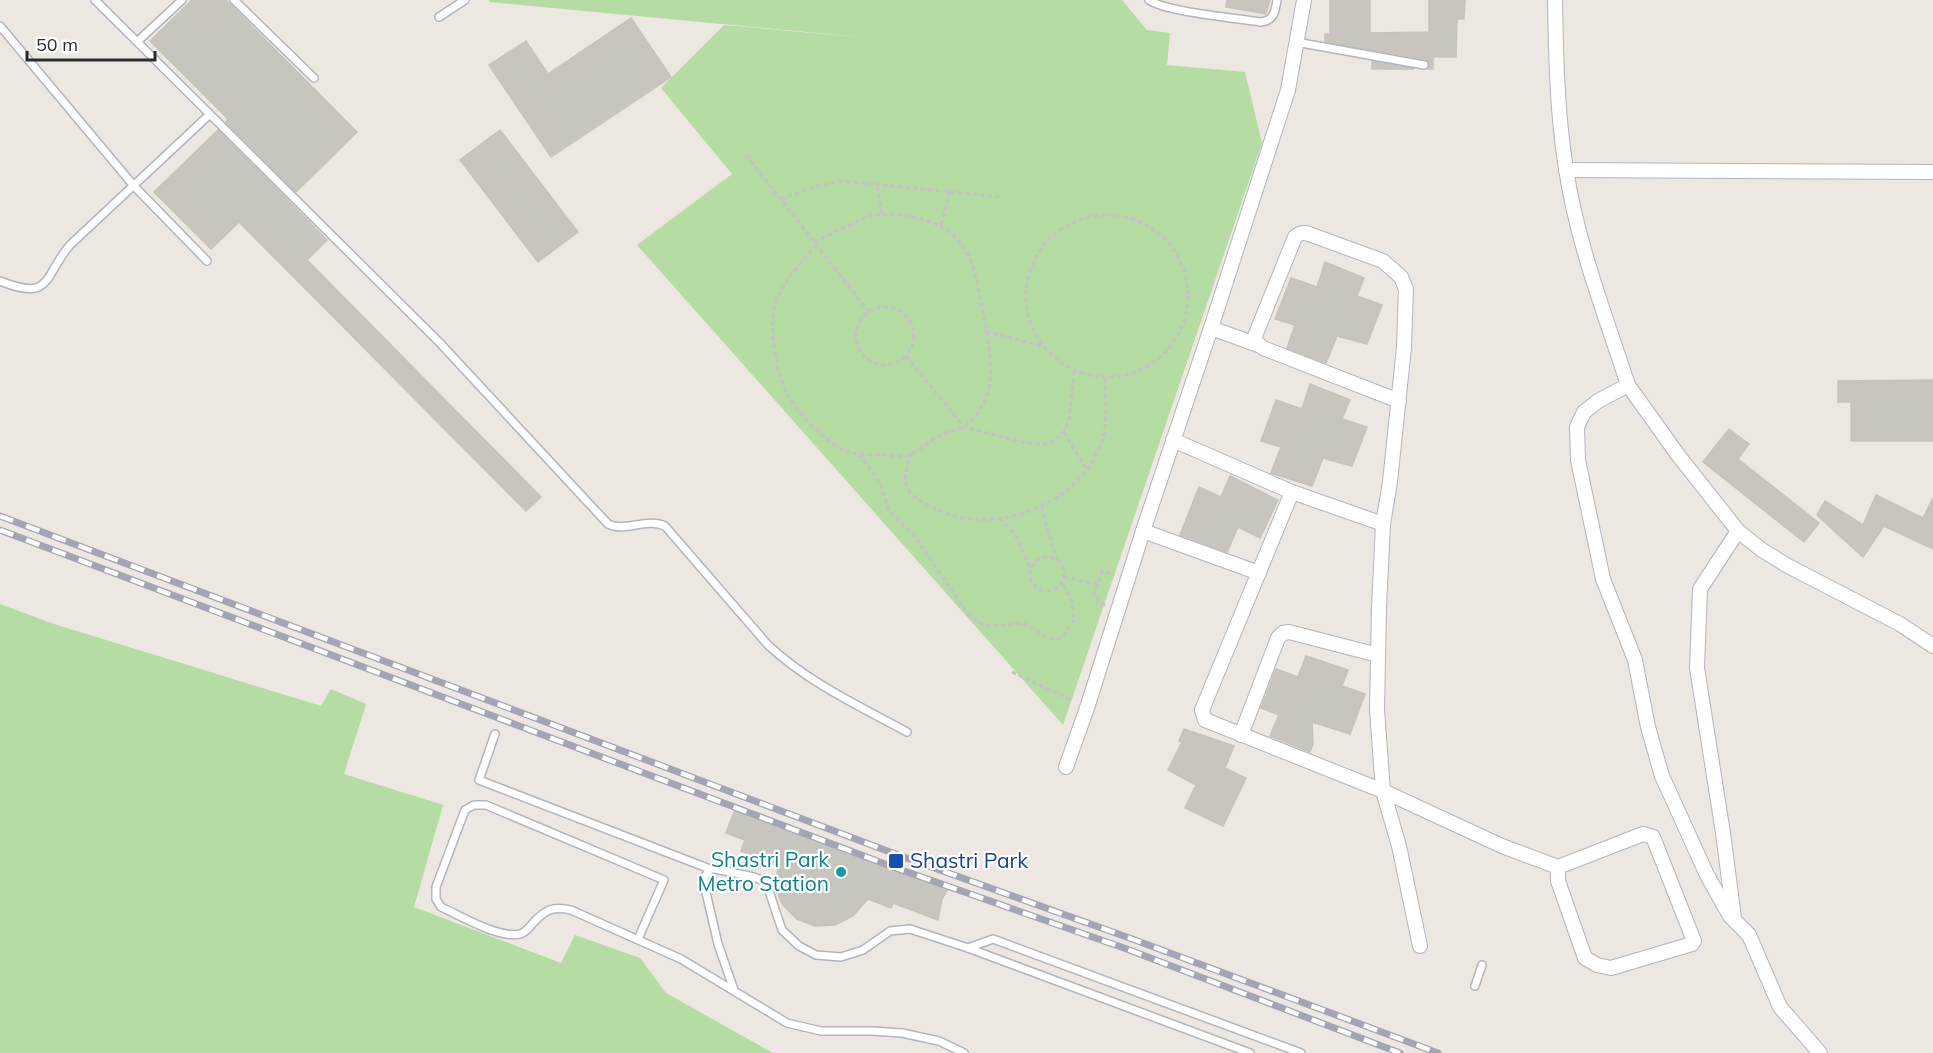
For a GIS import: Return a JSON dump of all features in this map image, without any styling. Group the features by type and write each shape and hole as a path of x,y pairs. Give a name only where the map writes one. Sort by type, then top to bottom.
{"street":[{"path":"1066,767 1288,90 1304,0"},
{"path":"1555,0 1557,99 1566,170 1578,228 1628,385 1678,455 1738,531 1762,550 1788,566 1900,624 1933,646"},
{"path":"1566,170 1933,172"},
{"path":"1258,345 1255,336 1295,237 1302,232 1383,261 1401,277 1406,289 1407,307 1399,401 1383,524 1377,710 1383,791 1399,846 1420,946"},
{"path":"1211,328 1399,401"},
{"path":"1628,385 1598,400 1584,412 1577,428 1578,460 1603,579 1635,660 1648,726 1662,776 1707,875 1730,916 1749,935 1780,1007 1820,1053"},
{"path":"1173,440 1292,492 1383,524"},
{"path":"1292,492 1202,710 1205,720 1383,791 1502,846 1558,867 1643,834 1653,837 1694,941 1692,944 1611,968 1597,965 1585,958 1558,881 1558,867"},
{"path":"1143,531 1259,573"},
{"path":"1735,920 1697,668 1700,589 1738,531"},
{"path":"1241,735 1278,638 1283,633 1289,632 1378,655"}],"lane":[{"path":"95,0 439,342 608,524 615,528 649,523 665,526 768,645 785,661 805,676 907,732"},
{"path":"138,41 182,0"},
{"path":"234,0 314,78"},
{"path":"439,17 465,0"},
{"path":"1149,0 1156,4 1164,3 1260,22 1268,21 1273,16 1277,0"},
{"path":"0,26 134,186 207,261"},
{"path":"1296,42 1424,65"},
{"path":"0,281 23,289 41,287 70,245 209,114"},
{"path":"495,734 479,780 710,869 715,868 754,877 766,882 782,930 799,946 816,955 841,957 863,950 890,931 910,929 968,948 1250,1053"},
{"path":"638,939 664,880 486,805 474,805 465,810 436,887 436,898 441,907 500,933 519,934 528,930 547,909 557,907 571,910 681,959 787,1023 821,1031 872,1031 902,1034 939,1041 964,1053"},
{"path":"710,869 704,878 704,884 718,944 734,991"},
{"path":"968,948 993,939 1301,1053"},
{"path":"1475,986 1482,965"}],"path":[{"path":"746,155 869,312"},
{"path":"781,199 832,182 1001,197"},
{"path":"877,185 882,214"},
{"path":"941,225 950,192"},
{"path":"882,214 903,214 928,219 956,235 975,270 986,330 989,369 987,394 980,410 964,427 940,435 906,456 849,452 820,435 785,389 773,334 774,309 782,290 815,244 866,217 882,214"},
{"path":"1094,216 1120,216 1146,225 1168,242 1182,266 1188,292 1185,320 1173,344 1153,363 1128,375 1105,377 1074,371 1052,357 1036,336 1027,312 1026,286 1033,261 1048,240 1069,224 1094,216"},
{"path":"887,307 904,314 914,330 912,348 899,362 889,365 879,364 863,355 856,337 857,327 861,319 869,312 887,307"},
{"path":"986,330 1045,348"},
{"path":"906,356 964,427 1026,443 1054,441 1064,432 1069,419 1074,371"},
{"path":"911,453 905,475 908,490 922,503 945,514 968,519 1000,519 1031,511 1059,498 1077,483 1087,470 1102,441 1105,377"},
{"path":"1064,432 1087,470"},
{"path":"858,453 880,482 889,511 914,535 963,607 977,622 989,626 1023,623 1051,639 1060,639 1074,621 1072,602 1062,582"},
{"path":"1000,519 1015,534 1031,570 1032,581 1040,590 1051,591 1062,582 1064,577 1041,507"},
{"path":"1031,570 1041,559 1057,561"},
{"path":"1118,610 1098,602 1094,594 1102,571 1127,579"},
{"path":"1064,577 1098,584"},
{"path":"1012,672 1087,708"}],"green space":[{"path":"489,0 1122,0 1147,30 1170,33 1167,65 1245,72 1262,143 1063,725 637,245 732,174 661,88 724,25 880,39 490,2"},
{"path":"0,604 54,624 321,706 331,689 366,704 344,774 443,805 414,907 561,963 575,935 640,958 666,993 773,1053 0,1053"}],"building":[{"path":"192,0 226,0 357,132 296,192 226,122 228,119 150,41"},
{"path":"1227,0 1270,0 1266,14 1226,7"},
{"path":"1330,0 1370,0 1370,33 1429,32 1429,0 1465,0 1464,19 1457,19 1456,57 1433,57 1433,69 1428,69 1429,64 1425,59 1325,42 1325,34 1330,34"},
{"path":"631,18 671,77 551,157 489,65 526,41 548,74"},
{"path":"1372,61 1414,69 1372,69"},
{"path":"218,130 327,240 307,260 541,497 526,511 239,222 211,249 154,192"},
{"path":"500,130 578,232 538,262 460,160"},
{"path":"1325,262 1364,278 1357,296 1382,305 1367,344 1337,336 1326,363 1287,348 1295,325 1275,319 1291,278 1317,287"},
{"path":"1933,380 1933,441 1851,441 1851,402 1838,402 1838,381"},
{"path":"1310,384 1350,400 1342,419 1367,427 1352,466 1323,458 1312,486 1271,473 1281,447 1261,441 1276,400 1302,409"},
{"path":"1729,429 1749,444 1738,459 1819,523 1804,542 1703,462"},
{"path":"1230,476 1278,500 1260,538 1238,527 1227,552 1180,535 1199,487 1221,497"},
{"path":"1876,495 1923,518 1933,498 1933,549 1884,526 1863,557 1817,515 1825,501 1863,525"},
{"path":"1306,656 1348,670 1342,686 1365,694 1350,734 1312,722 1313,744 1310,752 1270,736 1279,715 1261,708 1276,669 1298,677"},
{"path":"1184,729 1234,746 1225,768 1246,778 1223,826 1185,808 1196,785 1168,770 1182,742 1179,741"},
{"name":"Shastri Park Metro Station","path":"736,807 929,882 949,887 942,899 938,920 893,903 891,908 868,899 853,916 835,925 815,926 797,919 783,905 779,897 776,878 779,865 741,851 745,840 726,833"}],"railway":[{"path":"0,516 898,855 1438,1053"},
{"path":"0,530 893,867 1124,948 1400,1053"}],"place":[{"name":"Shastri Park","path":"896,861"},
{"name":"Shastri Park Metro Station","path":"841,872"}]}
